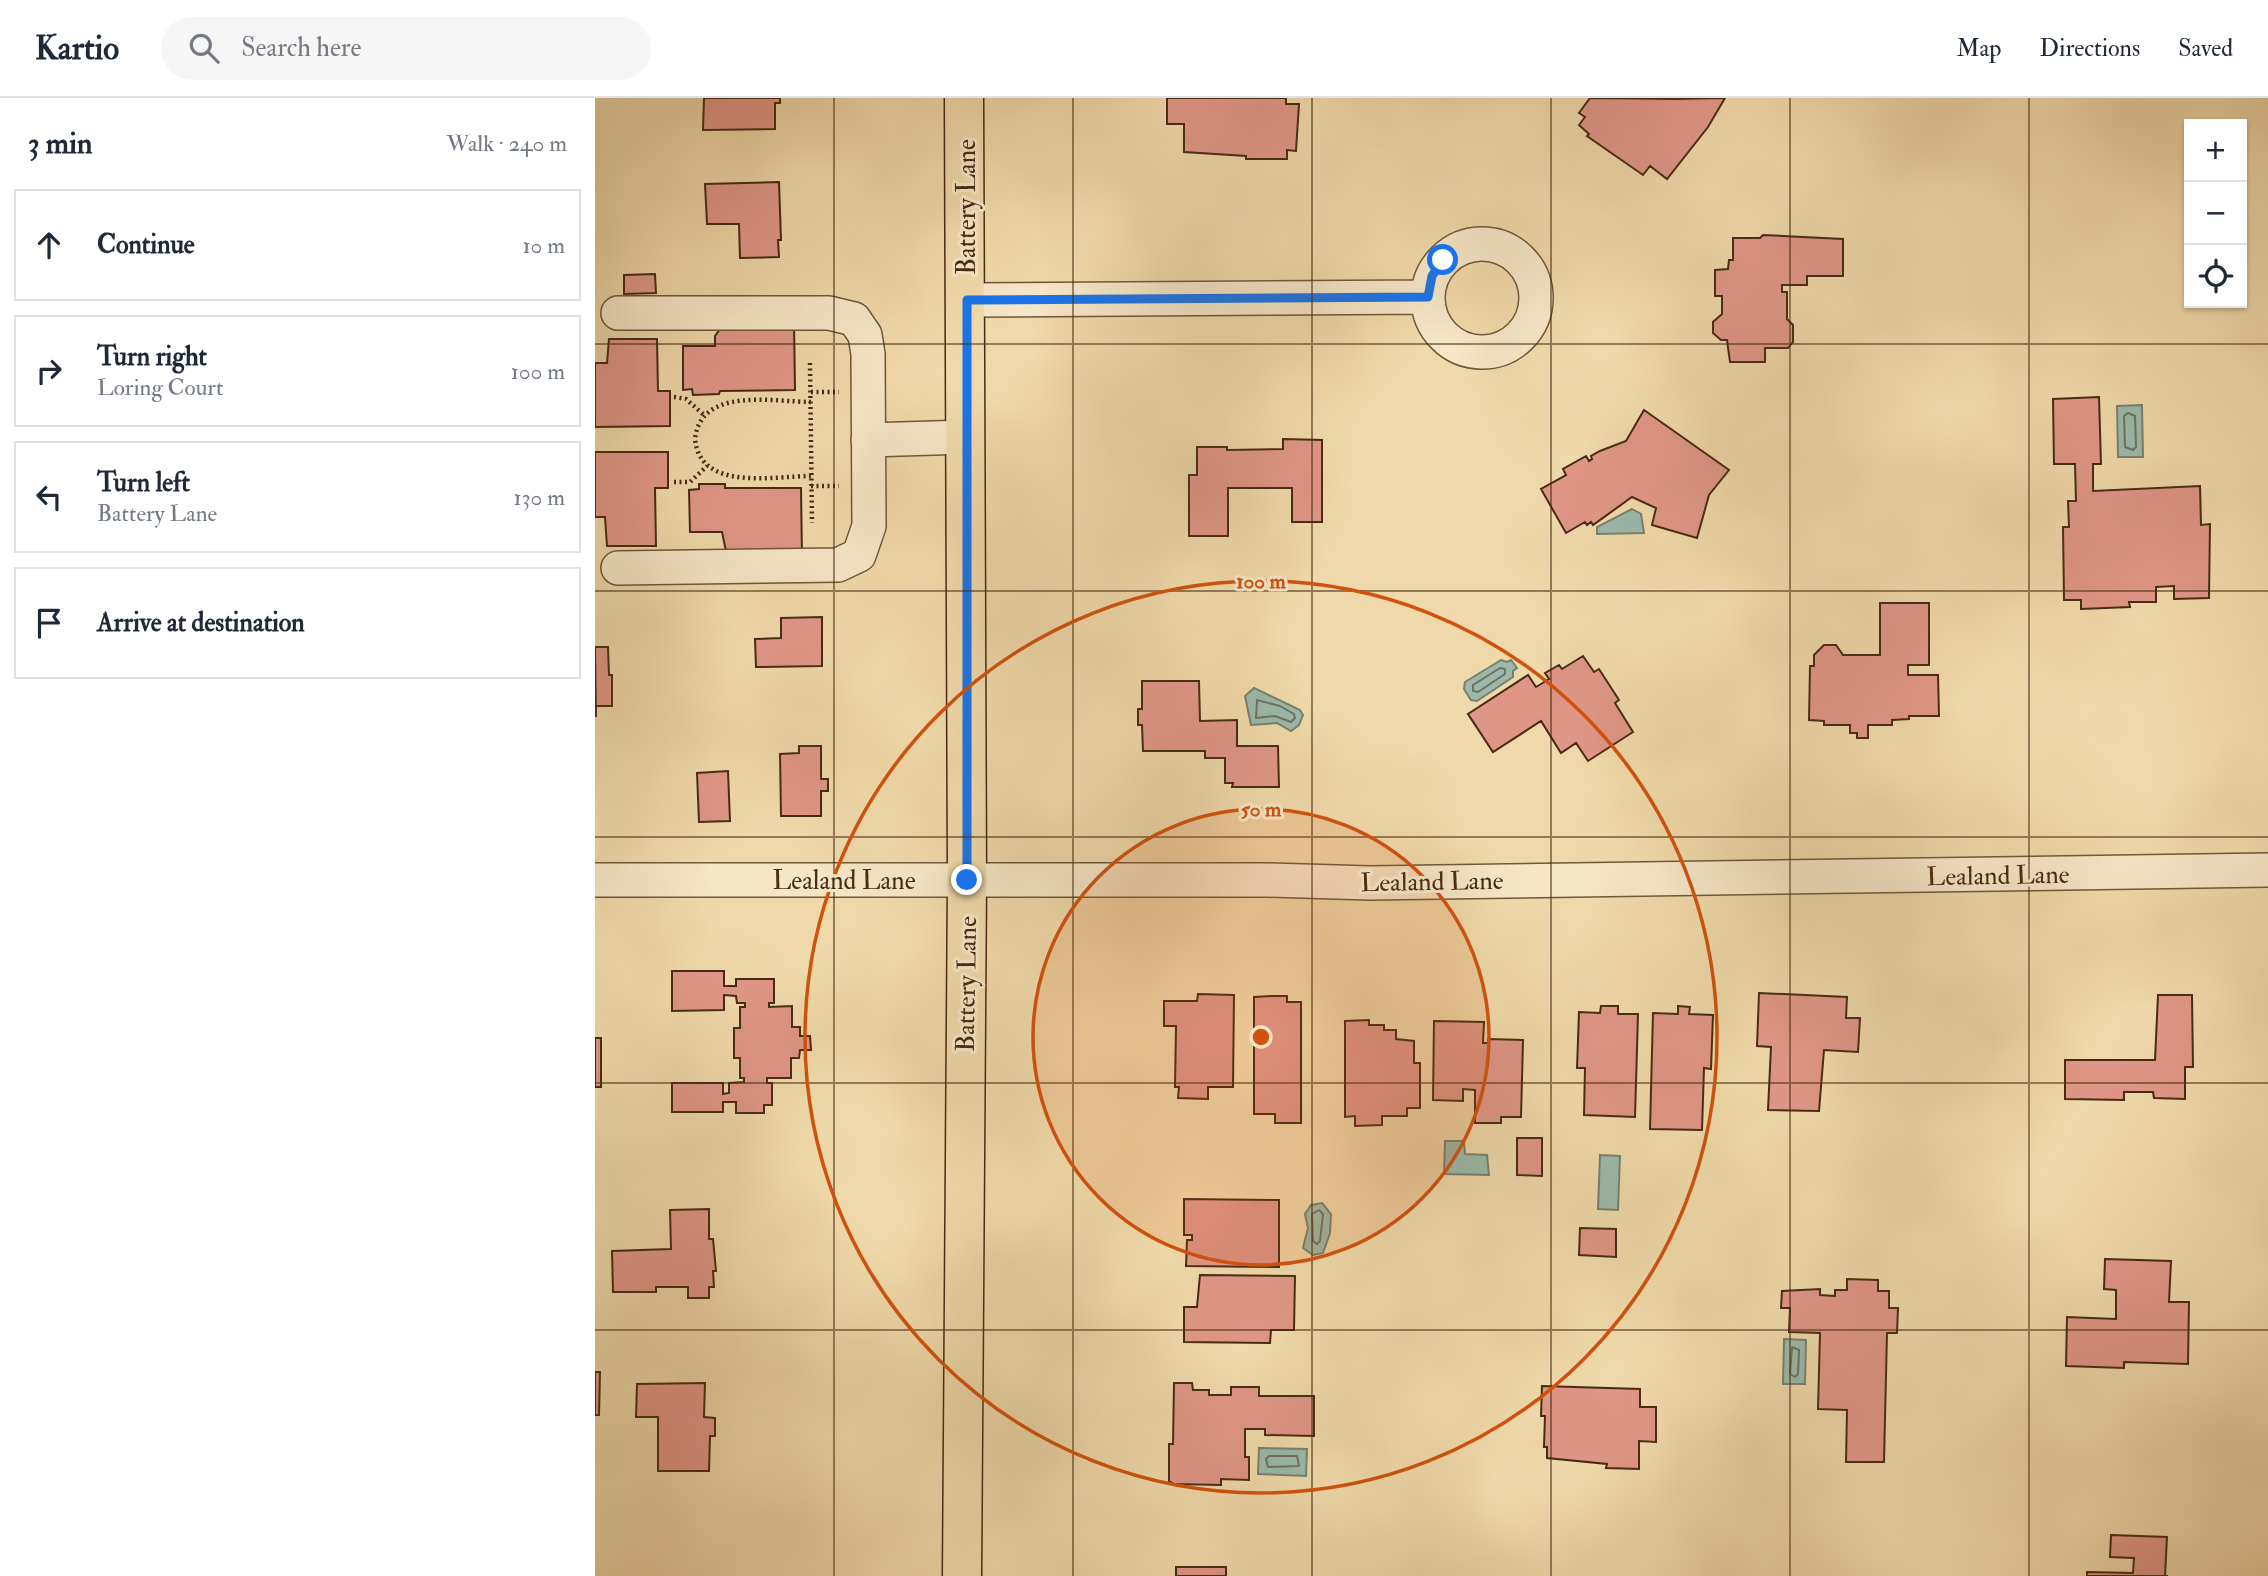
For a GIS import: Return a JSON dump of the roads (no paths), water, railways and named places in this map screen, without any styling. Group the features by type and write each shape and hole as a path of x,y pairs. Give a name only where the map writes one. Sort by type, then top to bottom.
{"main road":[{"name":"Battery Lane","path":"962,1576 967,880 967,300 964,98"}],"street":[{"path":"967,300 1428,297"},
{"path":"618,313 829,313 854,319 865,335 868,354 867,536 863,550 850,561 824,567 618,568"},
{"path":"868,440 967,437"},
{"name":"Lealand Lane","path":"595,880 1370,883 2268,870"}],"water":[{"path":"2142,405 2143,457 2118,457 2117,406"},
{"path":"1632,509 1641,514 1644,533 1597,534 1597,527"},
{"path":"1501,660 1511,660 1517,668 1513,671 1513,677 1477,701 1471,700 1464,689 1465,682"},
{"path":"1254,688 1300,710 1303,715 1299,725 1291,731 1277,723 1251,725 1245,696"},
{"path":"1445,1141 1464,1141 1465,1154 1487,1155 1489,1175 1444,1174"},
{"path":"1600,1155 1620,1156 1618,1210 1598,1209"},
{"path":"1322,1203 1331,1214 1330,1233 1323,1253 1313,1255 1303,1248 1308,1228 1305,1214 1311,1205"},
{"path":"1784,1339 1806,1340 1805,1384 1783,1384"},
{"path":"1259,1448 1307,1449 1306,1476 1258,1474"}]}
